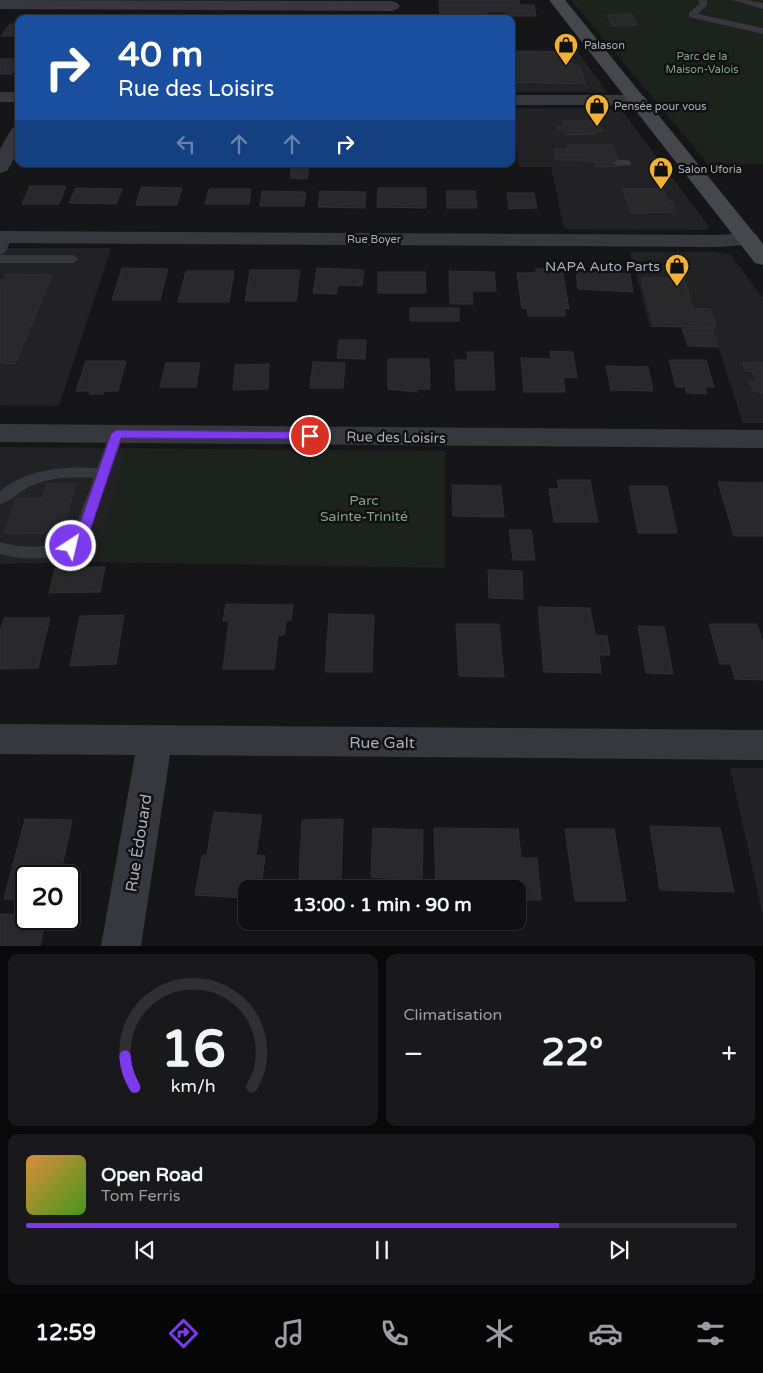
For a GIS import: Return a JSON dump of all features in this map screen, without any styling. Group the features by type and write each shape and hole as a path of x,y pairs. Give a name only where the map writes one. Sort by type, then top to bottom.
{"main road":[{"path":"557,0 763,258"}],"street":[{"path":"0,4 392,6"},
{"path":"80,15 84,4"},
{"path":"0,97 15,97"},
{"path":"515,100 638,100"},
{"path":"0,167 15,139"},
{"name":"Rue Boyer","path":"2,242 718,241 748,239"},
{"name":"Rue des Loisirs","path":"0,433 763,439"},
{"name":"Rue Galt","path":"0,739 763,745"},
{"name":"Rue Édouard","path":"121,946 155,740"}],"lane":[{"path":"703,0 703,5 692,15 763,31"},
{"path":"736,0 763,6"},
{"path":"0,259 73,260"},
{"path":"0,548 14,551 43,552 71,546 82,534 116,434"},
{"path":"0,499 40,476 73,471 103,473"}],"shaded area":[{"path":"515,50 577,51 607,92 515,92"},
{"path":"515,108 616,109 623,112 710,228 704,230 564,229 551,167 519,167 515,138"},
{"path":"0,248 111,248 59,406 0,405"},
{"path":"630,252 717,252 731,255 763,298 763,423 743,423 712,328 650,327"},
{"path":"0,447 127,448 97,562 0,564"},
{"path":"730,768 763,768 763,916"}],"green space":[{"name":"Parc de la Maison-Valois","path":"571,0 763,0 763,164 709,165"},
{"name":"Parc Sainte-Trinité","path":"127,448 445,451 445,568 97,562"}],"building":[{"path":"439,0 519,0 520,5 534,5 536,16 506,15 505,12 486,12 486,15 440,15"},
{"path":"632,14 638,25 612,26 607,15"},
{"path":"10,24 15,24 15,36 1,36"},
{"path":"515,52 568,52 572,63 580,67 585,84 515,82"},
{"path":"0,59 15,59 15,68 12,74 0,74"},
{"path":"562,121 593,121 595,126 600,126 602,131 595,131 596,134 566,135 564,130 559,130 557,126 564,126"},
{"path":"567,145 612,145 620,166 596,167 594,161 556,160 554,149 568,149"},
{"path":"292,167 309,167 307,179 290,178"},
{"path":"30,186 66,186 59,204 22,204"},
{"path":"141,187 182,188 177,205 136,205"},
{"path":"76,188 122,189 116,204 69,203"},
{"path":"378,188 426,188 426,208 377,207"},
{"path":"209,189 251,189 249,204 205,204"},
{"path":"623,189 663,189 668,200 672,200 675,208 670,208 673,212 631,213"},
{"path":"262,191 306,192 304,206 260,206"},
{"path":"320,191 366,192 365,208 318,207"},
{"path":"446,191 475,191 477,208 447,208"},
{"path":"507,193 534,193 537,208 509,209"},
{"path":"122,268 168,269 160,300 112,300"},
{"path":"317,268 364,270 362,286 338,285 336,294 313,293"},
{"path":"536,269 546,269 547,273 563,273 569,309 564,309 565,316 528,316 527,309 522,308 517,273 536,273"},
{"path":"250,270 300,270 296,301 245,301"},
{"path":"186,271 234,271 229,302 178,302"},
{"path":"449,271 494,272 496,291 472,291 473,304 450,304"},
{"path":"378,272 425,272 426,293 378,293"},
{"path":"576,272 630,274 633,292 578,289"},
{"path":"6,274 52,275 15,364 0,363 0,280 4,280"},
{"path":"641,278 684,278 693,309 710,309 716,327 654,326"},
{"path":"410,308 459,308 459,321 410,321"},
{"path":"682,328 712,328 718,347 688,346"},
{"path":"339,340 366,340 365,359 337,358"},
{"path":"550,351 573,352 577,378 563,377 565,392 524,392 521,358 551,359"},
{"path":"467,352 493,352 495,390 456,390 455,360 468,360"},
{"path":"388,359 429,359 430,389 417,389 417,392 388,389"},
{"path":"669,360 706,360 714,387 705,387 707,394 687,393 685,387 676,387"},
{"path":"86,361 126,361 118,391 89,394 90,391 76,391"},
{"path":"313,362 345,363 343,388 310,388"},
{"path":"166,363 200,363 196,387 160,387"},
{"path":"743,363 763,363 763,395 760,392 754,392 750,382 757,382 753,371 746,371"},
{"path":"269,364 268,389 233,390 235,365"},
{"path":"606,366 648,367 653,391 611,390"},
{"path":"557,480 590,480 598,522 554,522 549,489 559,489"},
{"path":"718,482 763,483 763,536 734,536"},
{"path":"47,484 76,484 61,534 4,533 16,499 42,499"},
{"path":"452,485 501,486 504,517 453,516"},
{"path":"629,486 667,486 677,533 638,533"},
{"path":"509,530 531,530 535,560 513,560"},
{"path":"105,567 100,592 49,593 55,568"},
{"path":"488,570 522,571 523,599 489,598"},
{"path":"226,604 293,605 291,620 286,621 284,635 278,635 274,669 223,669 229,621 223,621"},
{"path":"538,607 590,608 595,635 607,636 610,655 599,655 601,673 544,672"},
{"path":"329,614 374,615 372,672 325,672"},
{"path":"124,615 116,664 70,666 80,616"},
{"path":"4,618 50,618 38,668 0,669 0,631"},
{"path":"456,624 499,624 504,677 459,676"},
{"path":"709,624 757,624 763,644 763,680 735,679 731,664 720,664"},
{"path":"638,626 664,627 673,674 646,673"},
{"path":"214,812 262,815 256,855 265,856 262,880 238,880 238,898 195,895 202,856 207,855"},
{"path":"25,819 72,820 62,865 15,865 15,899 4,899"},
{"path":"343,819 341,880 299,880 302,820"},
{"path":"650,826 720,828 734,892 660,890"},
{"path":"373,828 423,830 422,880 371,877"},
{"path":"434,828 518,829 521,858 537,858 541,900 526,900 526,880 436,880"},
{"path":"565,829 614,829 626,901 575,901"},
{"path":"0,914 15,915 15,930 44,930 40,946 0,946"}],"place":[{"name":"Palason","path":"566,66"},
{"name":"Pensée pour vous","path":"597,127"},
{"name":"Salon Uforia","path":"661,190"},
{"name":"NAPA Auto Parts","path":"677,287"}],"route":[{"path":"71,546 82,534 116,434 310,436"}]}
